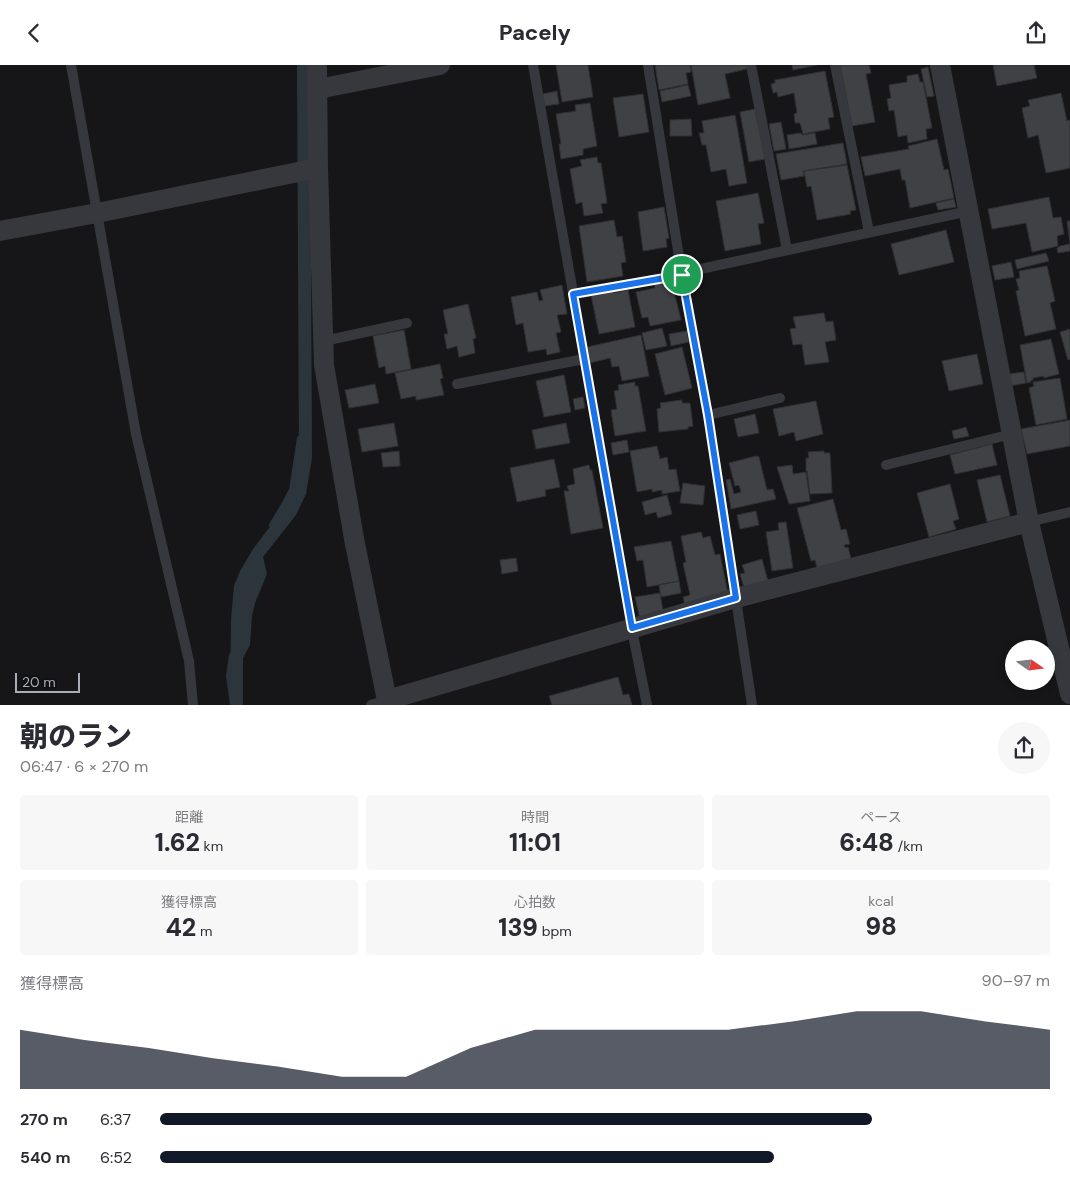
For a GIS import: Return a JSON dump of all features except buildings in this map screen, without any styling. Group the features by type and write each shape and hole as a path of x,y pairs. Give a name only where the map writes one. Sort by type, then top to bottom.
{"street":[{"path":"318,65 318,89 308,170 324,341 324,365 382,703 736,598 1029,522"},
{"path":"318,89 440,65"},
{"path":"940,65 1029,522 1070,695"},
{"path":"0,231 308,170"}],"lane":[{"path":"71,65 136,434 189,661 193,705"},
{"path":"533,65 647,705"},
{"path":"648,65 682,274 708,415 752,705"},
{"path":"751,65 787,250"},
{"path":"835,65 869,233"},
{"path":"573,294 682,274 969,211"},
{"path":"324,341 407,323"},
{"path":"457,384 584,359"},
{"path":"708,415 780,398"},
{"path":"886,465 1012,434"},
{"path":"1029,522 1070,512"}],"shaded area":[{"path":"297,65 310,65 312,458 306,494 296,515 263,557 267,574 255,603 250,645 243,658 243,705 230,705 231,619 234,586 240,571 253,549 287,504 293,490 299,455"}],"waterway":[{"path":"272,525 292,490 300,438"},
{"path":"232,655 229,676 233,705"}],"route":[{"path":"682,275 708,415 736,598 632,628 573,294 682,275"}]}
